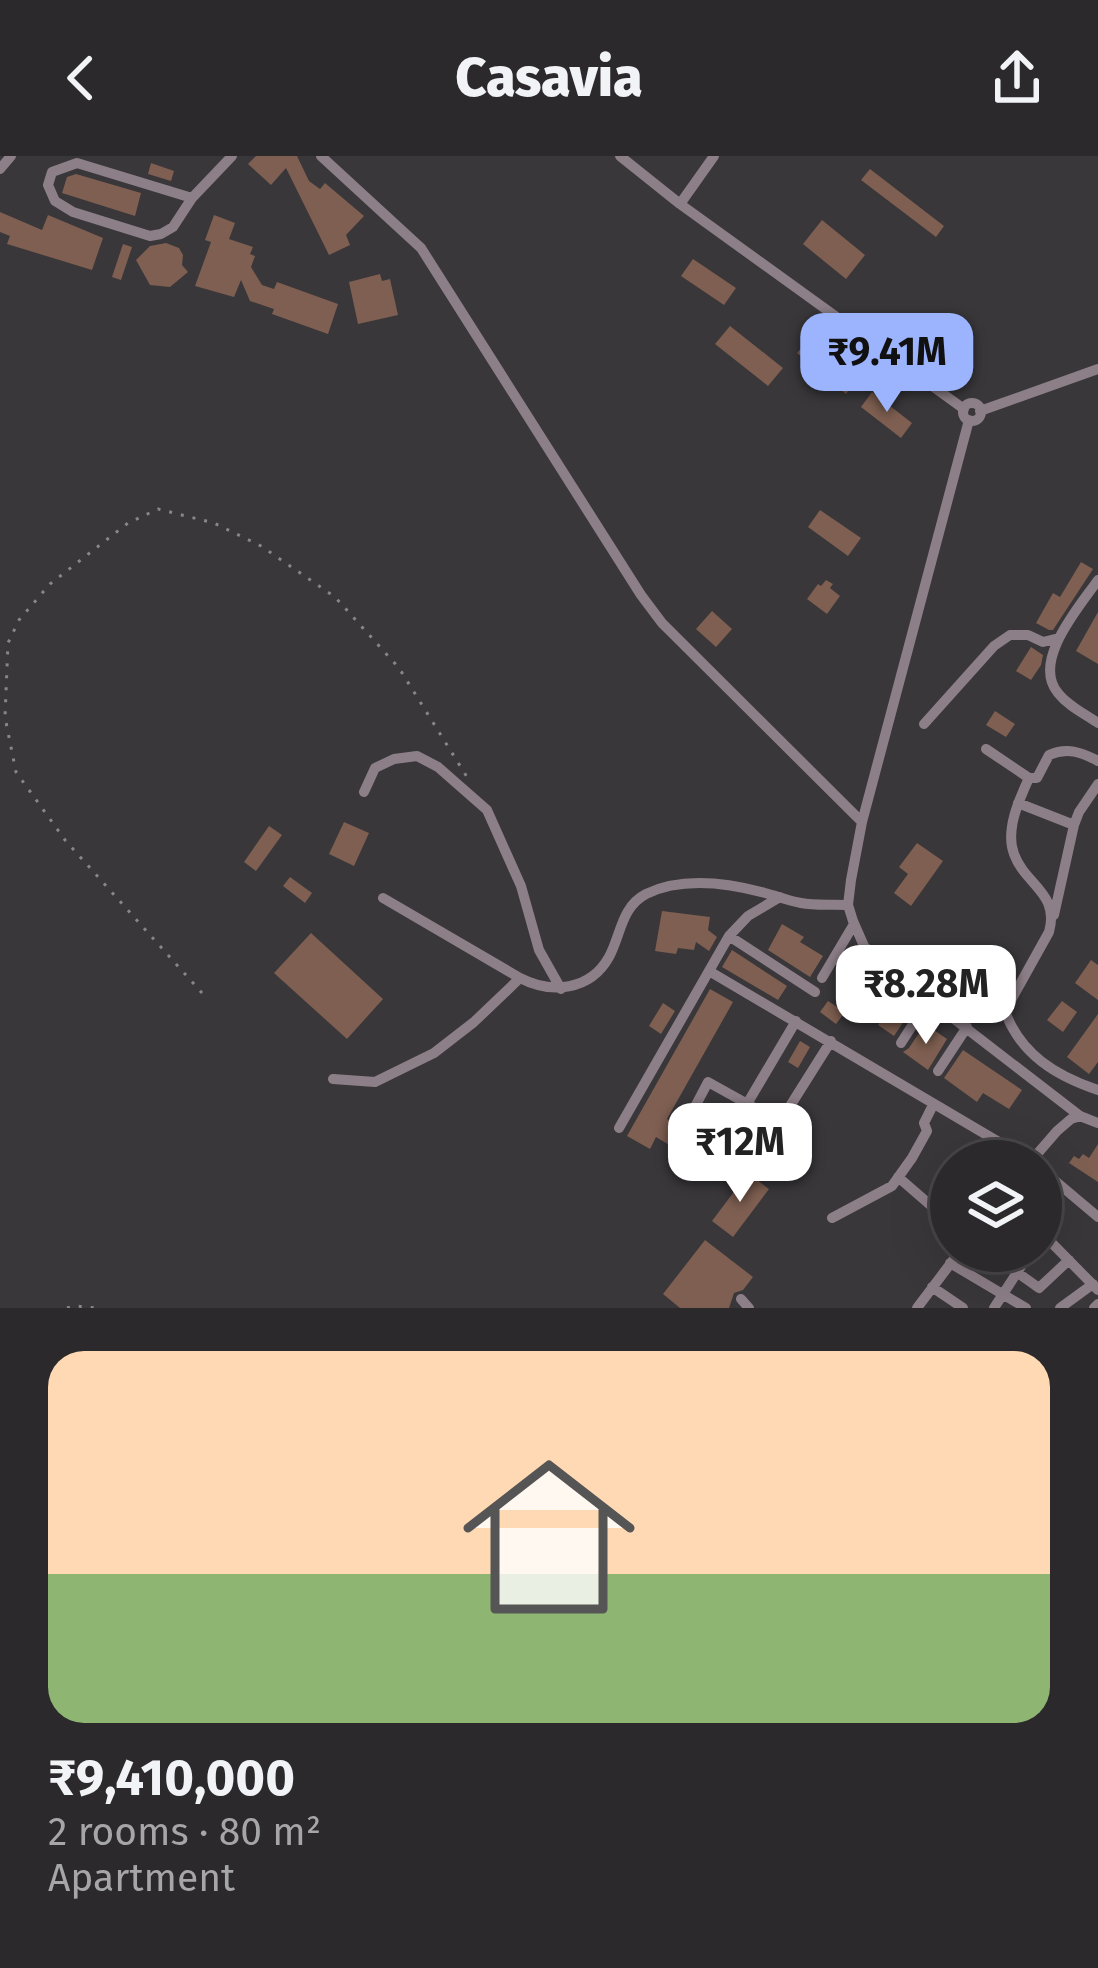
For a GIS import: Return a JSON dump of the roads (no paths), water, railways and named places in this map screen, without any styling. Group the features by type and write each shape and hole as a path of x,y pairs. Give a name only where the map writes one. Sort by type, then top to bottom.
{"street":[{"path":"0,168 11,156"},
{"path":"192,198 76,163 52,172 48,185 55,201 74,212 150,236 173,227 192,198 232,156"},
{"path":"322,156 421,248 662,623 862,822"},
{"path":"620,156 977,419 980,411 1098,369"},
{"path":"680,204 714,156"},
{"path":"966,414 862,822 848,904 864,946 879,962 1080,1116 1098,1123"},
{"path":"1098,580 1059,638 1050,677 1055,692 1098,723"},
{"path":"924,724 1010,634 1043,642 1059,638"},
{"path":"986,749 1029,778 1037,778 1049,755 1058,751 1075,751 1098,761"},
{"path":"364,792 375,768 394,758 417,756 438,767 487,810 521,886 539,950 561,988"},
{"path":"1029,778 1018,803 1013,854 1047,900 1052,921"},
{"path":"1098,784 1074,826 1049,932 1005,1011 1012,1032 1033,1054 1064,1078 1098,1090"},
{"path":"1018,803 1074,826"},
{"path":"383,898 520,978 536,986 561,988 579,985 600,969 636,900 674,885 727,885 801,903 848,904"},
{"path":"619,1128 729,936 748,916 780,897"},
{"path":"822,978 854,924"},
{"path":"729,936 815,992"},
{"path":"856,995 879,962"},
{"path":"709,971 994,1140"},
{"path":"333,1079 375,1082 434,1053 520,978"},
{"path":"901,1043 928,1000"},
{"path":"747,1104 796,1021"},
{"path":"938,1071 967,1028"},
{"path":"688,1120 707,1082 780,1122 831,1041"},
{"path":"832,1218 886,1190 898,1177 927,1131 924,1123 932,1105"},
{"path":"1050,1140 1080,1116"},
{"path":"898,1177 930,1205"},
{"path":"1062,1186 1098,1216"},
{"path":"1060,1308 1095,1287 1062,1253"},
{"path":"965,1272 1022,1307 1069,1260"},
{"path":"917,1308 943,1272"},
{"path":"994,1308 1017,1272 1039,1288"},
{"path":"932,1287 963,1308"}]}
